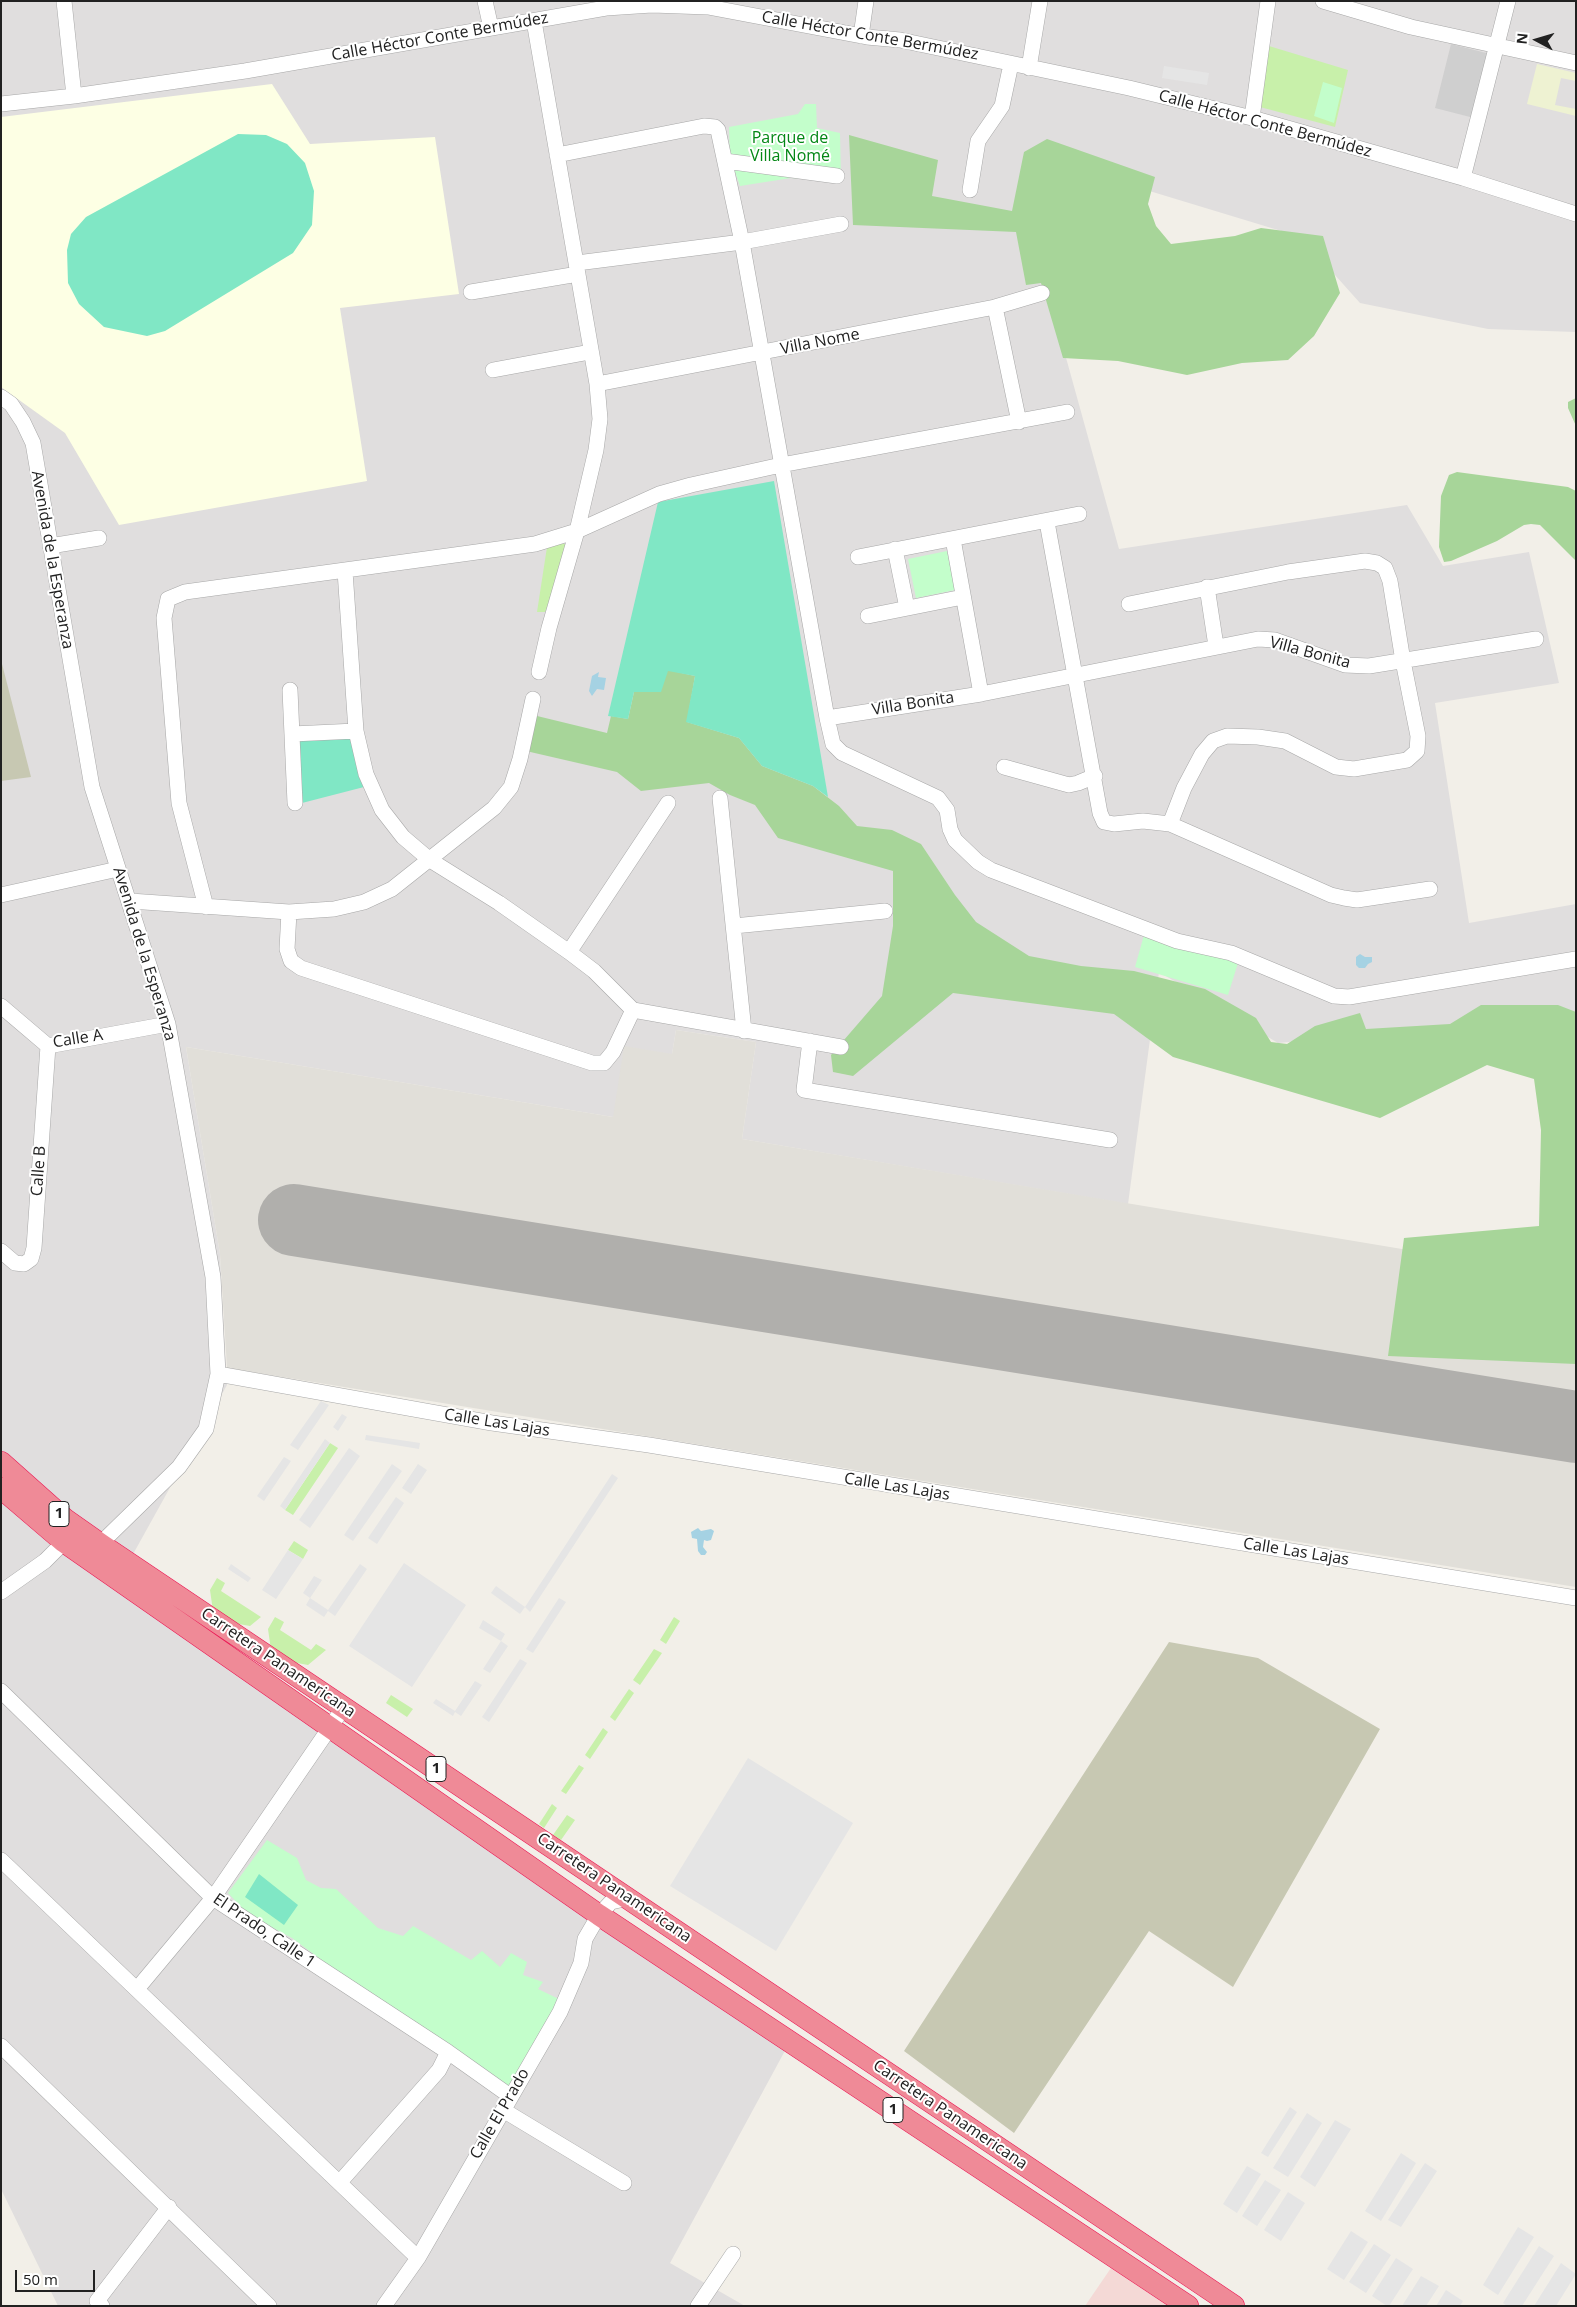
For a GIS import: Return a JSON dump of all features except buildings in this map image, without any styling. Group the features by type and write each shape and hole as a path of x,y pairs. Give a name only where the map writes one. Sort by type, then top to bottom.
{"highway":[{"name":"Carretera Panamericana","path":"1,1462 64,1519 100,1544 1234,2305"},
{"name":"Carretera Panamericana","path":"1,1488 64,1542 331,1726 599,1915 1188,2306"},
{"path":"64,1542 72,1536 93,1550 123,1559"},
{"name":"1","path":"186,1626 195,1626 204,1630 314,1703 329,1708 344,1706"}],"street":[{"path":"64,1 74,96"},
{"path":"485,1 491,28"},
{"path":"861,36 866,1"},
{"path":"1029,68 1040,1"},
{"path":"1252,118 1268,1"},
{"path":"1323,1 1411,27 1576,64"},
{"path":"1463,178 1508,1"},
{"name":"Calle Héctor Conte Bermúdez","path":"1,104 74,96 245,71 534,21 605,4 652,6 708,4 861,36 900,40 1129,88 1252,118 1463,178 1576,214"},
{"path":"534,21 597,384 600,419 596,450 577,531 549,628 539,672"},
{"path":"970,190 978,141 1002,106 1011,64"},
{"path":"557,155 704,126 715,127 720,135 742,242 833,744 842,753 938,798 947,810 954,840 978,862 991,870 1177,941 1231,953 1334,996 1349,997 1576,959"},
{"path":"725,161 837,176"},
{"path":"472,292 577,269 841,224"},
{"name":"Villa Nome","path":"597,384 995,307 1042,293"},
{"path":"995,307 1019,422"},
{"path":"493,370 590,352"},
{"name":"Avenida de la Esperanza","path":"1,397 11,404 33,443 92,788 130,901 168,1024 213,1277 218,1374 206,1429 179,1467 100,1544"},
{"path":"206,907 179,803 164,618 168,599 185,592 535,544 577,531 659,494 724,477 1068,412"},
{"path":"858,557 1047,522 1079,514"},
{"path":"1047,522 1095,776 1100,813 1104,822 1114,824 1143,821 1170,824 1331,895 1357,900 1430,889"},
{"path":"50,546 99,538"},
{"path":"953,539 981,694"},
{"path":"895,550 907,608"},
{"path":"1129,604 1288,572 1364,561 1377,563 1386,568 1390,581 1402,661 1418,736 1417,751 1407,760 1354,769 1336,767 1285,741 1226,736 1213,741 1202,754 1184,788 1170,824"},
{"path":"345,571 356,731 366,774 382,810 403,837 430,860 499,903 570,952 594,971 632,1010 841,1047"},
{"path":"1207,588 1216,646"},
{"path":"868,616 964,597"},
{"name":"Villa Bonita","path":"827,718 1075,677 1216,646 1258,639 1275,640 1345,665 1369,666 1536,639"},
{"path":"290,690 296,803"},
{"path":"130,901 289,912 334,909 364,902 392,889 494,808 511,787 520,759 533,699"},
{"path":"292,734 356,731"},
{"path":"1004,767 1069,784 1078,783 1095,776"},
{"path":"720,798 744,1031"},
{"path":"570,952 668,803"},
{"path":"1,895 118,869"},
{"path":"734,926 886,911"},
{"path":"289,912 287,949 291,960 301,968 592,1063 604,1063 613,1052 632,1010"},
{"name":"Calle A","path":"1,1006 48,1046 168,1024"},
{"path":"810,1041 804,1090 1110,1140"},
{"name":"Calle B","path":"1,1251 15,1264 24,1264 31,1259 34,1248 48,1046"},
{"name":"Calle Las Lajas","path":"218,1374 492,1424 649,1445 1576,1598"},
{"path":"45,1561 64,1542"},
{"path":"5,1584 45,1561 62,1556 82,1554"},
{"name":"El Prado, Calle 1","path":"1,1691 213,1898 448,2052 507,2103 624,2183"},
{"path":"137,1989 213,1898 344,1706"},
{"path":"1,1860 418,2258"},
{"path":"596,1876 602,1895 599,1915"},
{"path":"599,1915 611,1902 629,1898"},
{"name":"Calle El Prado","path":"384,2306 418,2258 560,2012 581,1963 586,1939 599,1915"},
{"path":"1,2046 169,2207 268,2306"},
{"path":"340,2182 440,2070 448,2052"},
{"path":"102,2306 97,2301 169,2207"},
{"path":"698,2306 733,2254"}],"shaded area":[{"path":"1,1 1576,1 1576,332 1488,329 1360,303 1301,237 1077,169 1042,271 1119,549 1407,505 1443,566 1529,552 1559,683 1435,703 1469,923 1576,904 1576,1029 1464,1026 1278,1043 1159,972 1128,1204 742,1139 756,1042 676,1030 672,1054 613,1117 186,1047 220,1254 227,1385 117,1583 787,2047 670,2263 745,2306 58,2306 1,2189"},
{"path":"1451,44 1490,54 1474,118 1435,108"},
{"path":"1537,64 1576,73 1576,81 1561,78 1555,105 1576,109 1576,116 1527,104"},
{"path":"1164,66 1209,73 1207,85 1162,78"},
{"path":"272,84 310,144 435,137 459,294 340,308 367,481 119,525 65,433 1,387 1,117"},
{"path":"1,660 31,777 1,781"},
{"path":"676,1030 756,1042 742,1139 1576,1278 1576,1587 227,1368 220,1254 186,1047 613,1117 624,1046 672,1054"},
{"path":"321,1401 329,1405 298,1450 290,1445"},
{"path":"342,1414 347,1417 338,1431 333,1427"},
{"path":"366,1435 420,1443 419,1449 365,1440"},
{"path":"325,1439 330,1443 285,1510 280,1506"},
{"path":"349,1448 360,1456 310,1528 299,1520"},
{"path":"284,1457 291,1461 264,1501 257,1496"},
{"path":"392,1464 402,1471 353,1541 344,1535"},
{"path":"418,1464 427,1470 411,1494 402,1488"},
{"path":"612,1474 618,1478 530,1612 525,1607"},
{"path":"396,1497 404,1503 377,1544 368,1538"},
{"path":"288,1550 303,1559 276,1599 262,1590"},
{"path":"404,1563 466,1605 412,1687 349,1646"},
{"path":"231,1564 251,1578 248,1582 228,1569"},
{"path":"360,1564 367,1569 335,1616 328,1611 324,1617 306,1605 310,1598 328,1610"},
{"path":"314,1576 322,1580 310,1598 303,1593"},
{"path":"496,1586 525,1607 520,1614 491,1593"},
{"path":"559,1598 566,1602 533,1653 526,1649"},
{"path":"483,1620 505,1634 501,1641 479,1628"},
{"path":"501,1641 508,1646 490,1673 483,1669"},
{"path":"1169,1642 1258,1658 1380,1729 1233,1987 1149,1931 1014,2133 904,2051"},
{"path":"520,1659 527,1663 489,1722 482,1717"},
{"path":"475,1681 482,1685 461,1716 455,1712 453,1716 433,1703 436,1699 455,1711"},
{"path":"748,1758 853,1823 776,1951 670,1886"},
{"path":"1290,2107 1297,2112 1268,2157 1261,2153"},
{"path":"1307,2113 1322,2123 1288,2177 1273,2168"},
{"path":"1335,2120 1351,2129 1315,2187 1300,2177"},
{"path":"1401,2153 1416,2163 1381,2221 1365,2211"},
{"path":"1425,2163 1437,2171 1401,2227 1388,2220"},
{"path":"1247,2166 1261,2174 1237,2213 1223,2204"},
{"path":"1265,2180 1281,2190 1257,2226 1242,2216"},
{"path":"1288,2192 1305,2203 1281,2241 1264,2230"},
{"path":"1518,2227 1534,2237 1498,2295 1483,2285"},
{"path":"1351,2231 1368,2242 1344,2280 1327,2269"},
{"path":"1374,2244 1391,2255 1366,2293 1349,2282"},
{"path":"1539,2246 1554,2256 1522,2306 1507,2306 1503,2303"},
{"path":"1396,2258 1413,2269 1389,2306 1387,2306 1372,2296"},
{"path":"1561,2263 1576,2274 1556,2306 1534,2306"},
{"path":"1113,2265 1175,2306 1085,2306"},
{"path":"1421,2276 1439,2286 1426,2306 1402,2306"},
{"path":"1446,2290 1463,2301 1460,2306 1436,2306"}],"green space":[{"path":"1269,46 1348,70 1335,127 1260,107"},
{"path":"1323,82 1342,88 1334,123 1314,116"},
{"name":"Parque de Villa Nomé","path":"805,104 816,104 817,128 840,133 841,181 791,178 740,186 730,158 729,127 798,114"},
{"path":"238,134 266,135 287,144 305,163 314,191 312,225 293,253 165,331 147,336 104,327 79,304 68,283 67,250 71,234 86,217"},
{"path":"849,135 938,160 932,196 1012,211 1024,152 1047,139 1155,177 1148,204 1156,226 1171,244 1235,236 1261,228 1323,236 1340,293 1314,336 1288,360 1242,363 1187,375 1118,361 1063,358 1041,283 1026,285 1016,232 853,225"},
{"path":"1576,398 1576,426 1568,408 1568,402"},
{"path":"1457,472 1568,487 1576,491 1576,561 1540,525 1531,524 1524,525 1497,541 1451,561 1444,562 1439,547 1441,496 1449,475"},
{"path":"774,481 828,797 813,786 762,766 739,738 686,722 695,676 668,671 661,692 634,692 628,719 608,716 658,502"},
{"path":"560,543 566,544 555,594 545,612 537,612 547,547"},
{"path":"947,551 955,590 916,598 908,559"},
{"path":"668,670 695,676 687,722 739,738 762,766 813,786 839,806 857,826 892,830 921,844 955,895 976,922 1029,956 1081,966 1134,971 1205,989 1256,1018 1271,1042 1287,1044 1315,1026 1360,1013 1366,1029 1450,1024 1481,1005 1558,1005 1576,1012 1576,1364 1388,1356 1404,1238 1539,1226 1541,1130 1534,1079 1487,1065 1380,1118 1173,1057 1114,1014 953,993 853,1076 833,1072 831,1055 882,996 893,926 893,871 778,838 755,805 730,795 709,783 641,791 617,772 526,751 533,715 607,733 611,716 628,719 634,692"},
{"path":"352,735 364,787 302,803 298,738"},
{"path":"1144,935 1238,963 1228,995 1135,967"},
{"path":"330,1443 338,1448 293,1515 285,1510"},
{"path":"294,1541 308,1550 303,1559 288,1550"},
{"path":"217,1578 225,1583 221,1591 261,1617 250,1626 233,1623 213,1611 210,1590"},
{"path":"275,1617 284,1622 280,1630 311,1650 316,1644 326,1650 308,1665 292,1662 271,1650 268,1629"},
{"path":"674,1617 680,1621 666,1644 660,1640"},
{"path":"654,1649 662,1653 640,1685 633,1680"},
{"path":"629,1689 634,1693 615,1721 610,1717"},
{"path":"391,1695 413,1709 407,1717 386,1703"},
{"path":"603,1728 608,1732 590,1759 585,1755"},
{"path":"579,1765 584,1768 566,1794 561,1791"},
{"path":"552,1804 557,1808 544,1828 539,1824"},
{"path":"567,1815 575,1820 561,1840 553,1835"},
{"path":"267,1840 297,1858 306,1880 321,1888 336,1889 378,1928 403,1936 413,1926 471,1960 482,1951 500,1967 511,1953 527,1962 523,1975 543,1982 538,1989 563,2001 513,2090 343,1976 292,1938 249,1915 228,1893"},
{"path":"259,1874 298,1905 284,1925 245,1897"}],"water":[{"path":"599,672 598,677 606,678 604,690 597,689 592,696 589,691 592,676"},
{"path":"1360,954 1365,957 1372,957 1372,962 1365,968 1359,968 1356,965 1356,957"},
{"path":"698,1528 701,1531 711,1529 714,1531 711,1540 704,1540 703,1547 707,1552 705,1555 701,1555 698,1551 697,1539 692,1538 691,1532"}],"runway":[{"path":"294,1220 1576,1427"}]}
